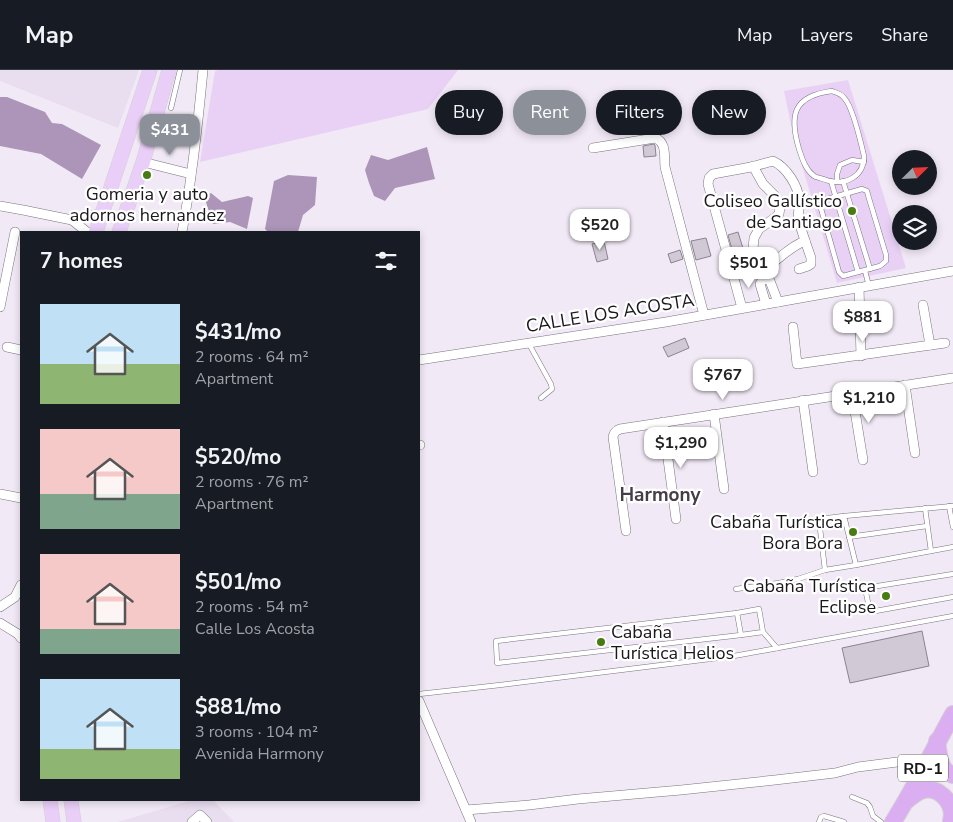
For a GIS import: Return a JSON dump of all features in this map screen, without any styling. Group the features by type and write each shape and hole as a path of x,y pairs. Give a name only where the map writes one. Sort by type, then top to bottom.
{"highway":[{"name":"RD-1","path":"893,822 953,714"},
{"path":"938,741 940,761 944,769 953,775"},
{"path":"906,801 923,790 940,793 945,798 952,812 952,821"}],"main road":[{"path":"96,231 150,70"},
{"path":"120,231 142,162 170,88 169,70"},
{"path":"50,801 53,822"},
{"path":"71,801 74,822"}],"street":[{"path":"182,231 189,195 203,70"},
{"path":"593,148 654,138 662,143 664,147 665,168 704,315"},
{"path":"742,308 708,184 709,178 713,174 773,161 780,164 796,186 798,192 800,202 799,220 811,258 811,264 799,269"},
{"path":"142,162 191,174"},
{"path":"753,166 763,184 776,197 781,210 776,217 759,229 754,238 753,249 762,274 770,281 778,302"},
{"path":"0,206 72,220 102,214"},
{"path":"72,220 86,231"},
{"path":"0,305 15,232"},
{"path":"766,304 760,284 762,274 786,251 805,240"},
{"name":"CALLE LOS ACOSTA","path":"420,360 704,315 953,271"},
{"path":"861,356 864,286"},
{"path":"923,305 930,345"},
{"path":"793,327 797,364 944,343"},
{"path":"7,347 20,350"},
{"path":"626,531 614,442 614,433 620,429 953,378"},
{"path":"905,385 915,453"},
{"path":"852,393 863,460"},
{"path":"802,400 813,472"},
{"path":"714,414 724,489"},
{"path":"663,422 676,519"},
{"path":"0,494 20,498"},
{"path":"0,607 15,596 20,587"},
{"path":"0,623 20,637"},
{"path":"420,702 471,822"},
{"path":"466,810 529,806 578,799 776,780 835,773 858,767 905,761 926,763"},
{"path":"192,822 200,815 207,822"}],"lane":[{"path":"171,108 170,88 180,70"},
{"path":"832,91 844,97 851,110 864,162 858,173 849,180 834,182 814,176 803,160 794,126 794,114 803,100 817,94 832,91"},
{"path":"858,272 836,196 834,182 840,165 852,160 864,162"},
{"path":"843,181 868,270 864,286"},
{"path":"862,189 867,191 886,261 884,264 868,270 843,276 838,272 820,205 824,200 847,194 862,189"},
{"path":"528,343 552,388 541,398"},
{"path":"825,570 818,520 820,519 951,506 953,527"},
{"path":"925,508 931,551"},
{"path":"844,516 856,565"},
{"path":"849,537 927,526"},
{"path":"736,589 779,583 825,570 953,547"},
{"path":"953,574 865,588 870,612 953,598"},
{"path":"763,632 497,663 496,641 759,609 763,632 777,648"},
{"path":"737,613 741,635"},
{"path":"420,694 734,656 953,616"},
{"path":"852,798 867,803 873,816 881,822"},
{"path":"819,822 822,816 826,816 844,822"}],"shaded area":[{"path":"0,70 139,70 118,128 0,81"},
{"path":"458,70 443,90 435,90 435,100 428,109 200,162 215,71"},
{"name":"Coliseo Gallístico de Santiago","path":"848,80 892,223 892,250 900,250 906,268 837,283 794,139 784,91"},
{"path":"0,97 7,97 45,112 52,123 62,124 101,145 82,179 41,154 0,146"},
{"path":"427,147 435,179 395,188 385,201 374,196 365,170 371,155 388,160"},
{"path":"288,175 317,177 315,205 303,215 298,231 267,231 265,229 274,181"},
{"path":"211,193 222,202 248,196 253,198 247,229 230,222 213,224 204,196"},
{"path":"189,801 214,801 234,822 118,822"}],"building":[{"path":"654,144 656,156 644,157 643,146"},
{"path":"738,232 750,271 739,275 728,235"},
{"path":"706,238 711,256 696,260 691,241"},
{"path":"604,241 608,259 597,262 592,244"},
{"path":"680,250 683,259 671,263 668,254"},
{"path":"685,338 689,348 668,357 663,347"},
{"path":"922,631 929,666 850,683 842,648"}],"place":[{"name":"Gomeria y auto adornos hernandez","path":"147,175"},
{"name":"Coliseo Gallístico de Santiago","path":"852,211"},
{"name":"Cabaña Turística Bora Bora","path":"853,532"},
{"name":"Cabaña Turística Eclipse","path":"886,596"},
{"name":"Cabaña Turística Helios","path":"601,642"}],"district":[{"name":"Harmony","path":"660,494"}]}
